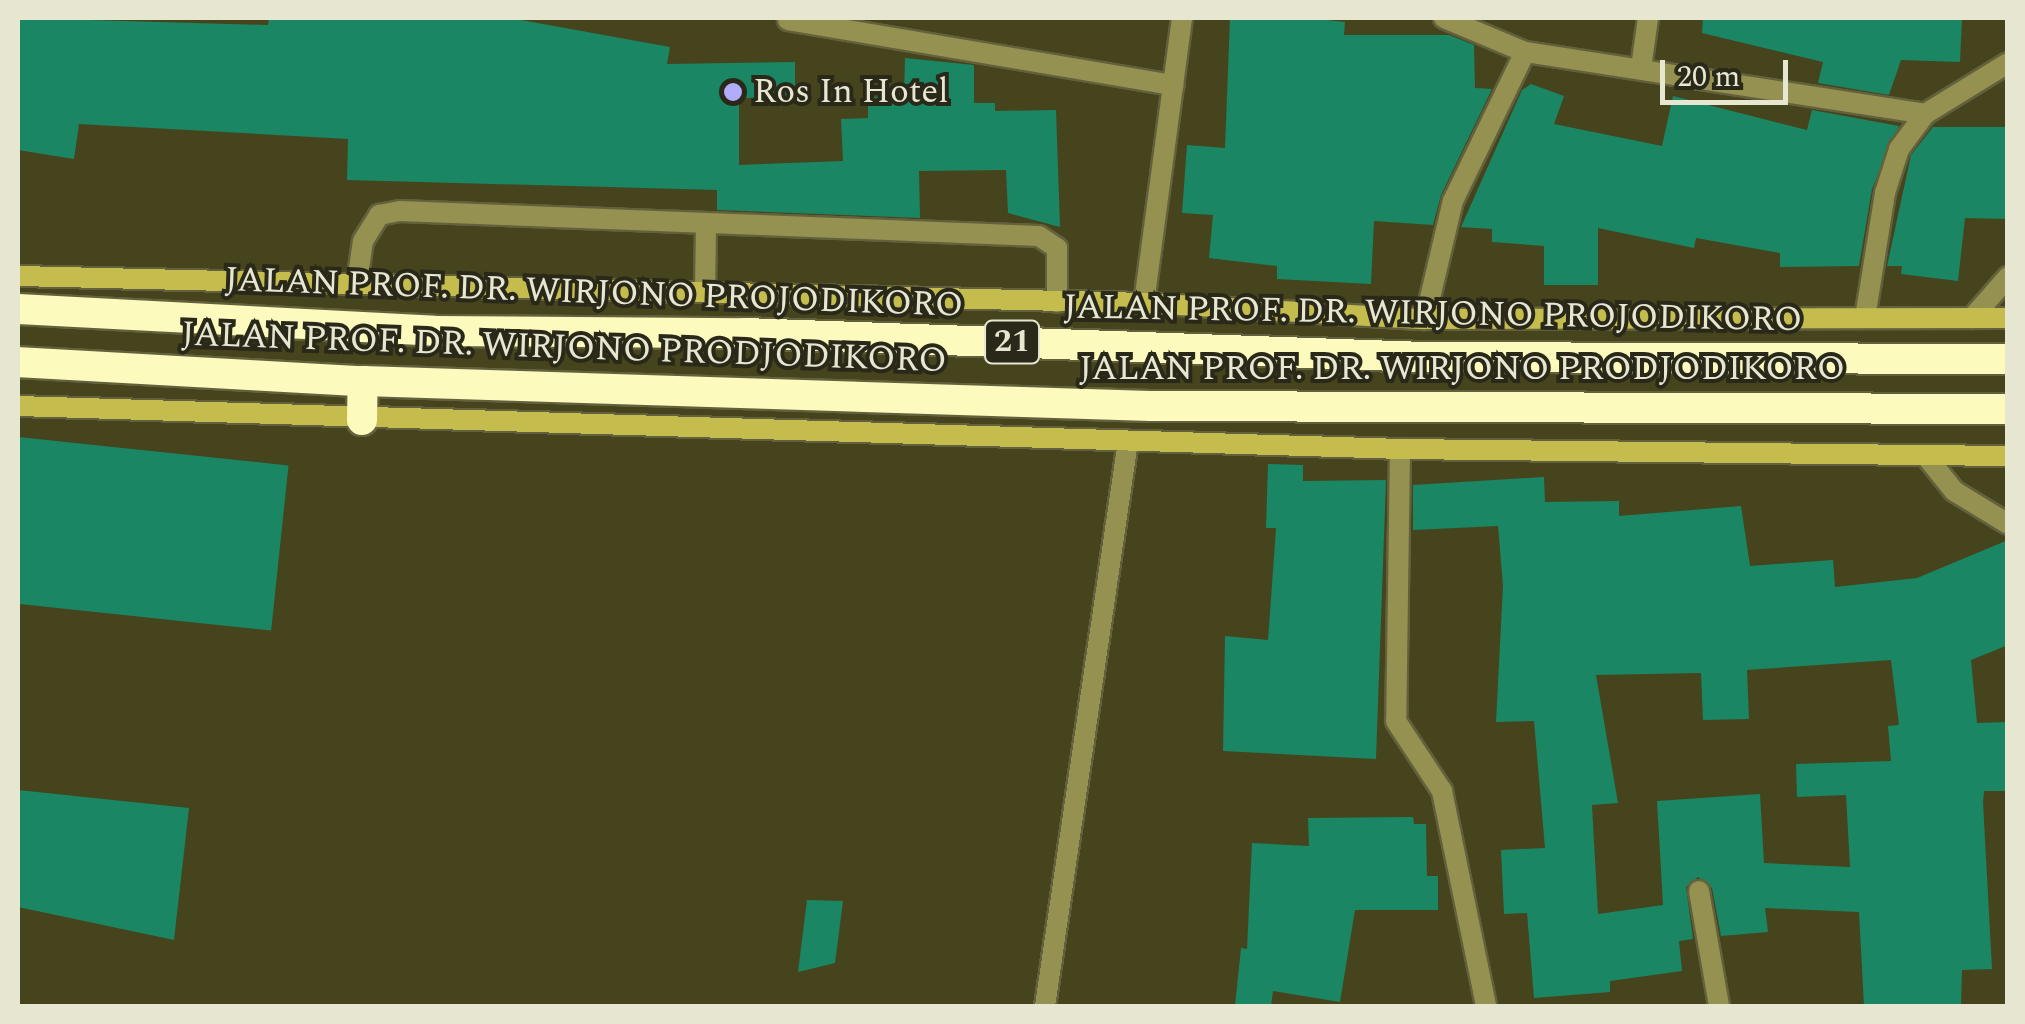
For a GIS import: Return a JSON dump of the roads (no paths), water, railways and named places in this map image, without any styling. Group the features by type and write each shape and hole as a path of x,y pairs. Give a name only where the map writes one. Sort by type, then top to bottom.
{"highway":[{"name":"JALAN PROF. DR. WIRJONO PROJODIKORO","path":"18,309 434,332 744,333 1426,357 2008,359"},
{"name":"JALAN PROF. DR. WIRJONO PRODJODIKORO","path":"18,362 363,381 1208,407 2008,409"},
{"path":"362,420 363,381"}],"street":[{"path":"1144,303 1182,18"},
{"path":"1444,18 1525,52 1925,114"},
{"path":"1641,68 1648,18"},
{"path":"788,20 1174,85"},
{"path":"1425,318 1453,201 1525,52"},
{"path":"1864,318 1885,193 1899,149 1925,114 2008,63"},
{"path":"358,282 363,241 380,216 400,211 1050,238 1057,248 1057,302"},
{"path":"706,225 706,291"},
{"path":"18,276 1144,303 1425,318 2008,318"},
{"path":"1972,318 2008,277"},
{"path":"18,406 362,420 1400,449 2008,456"},
{"path":"1045,1006 1128,441"},
{"path":"1400,449 1396,721 1442,791 1486,1006"},
{"path":"1926,456 1954,491 2008,524"},
{"path":"1699,891 1718,1006"}],"place":[{"name":"Ros In Hotel","path":"733,92"}]}
